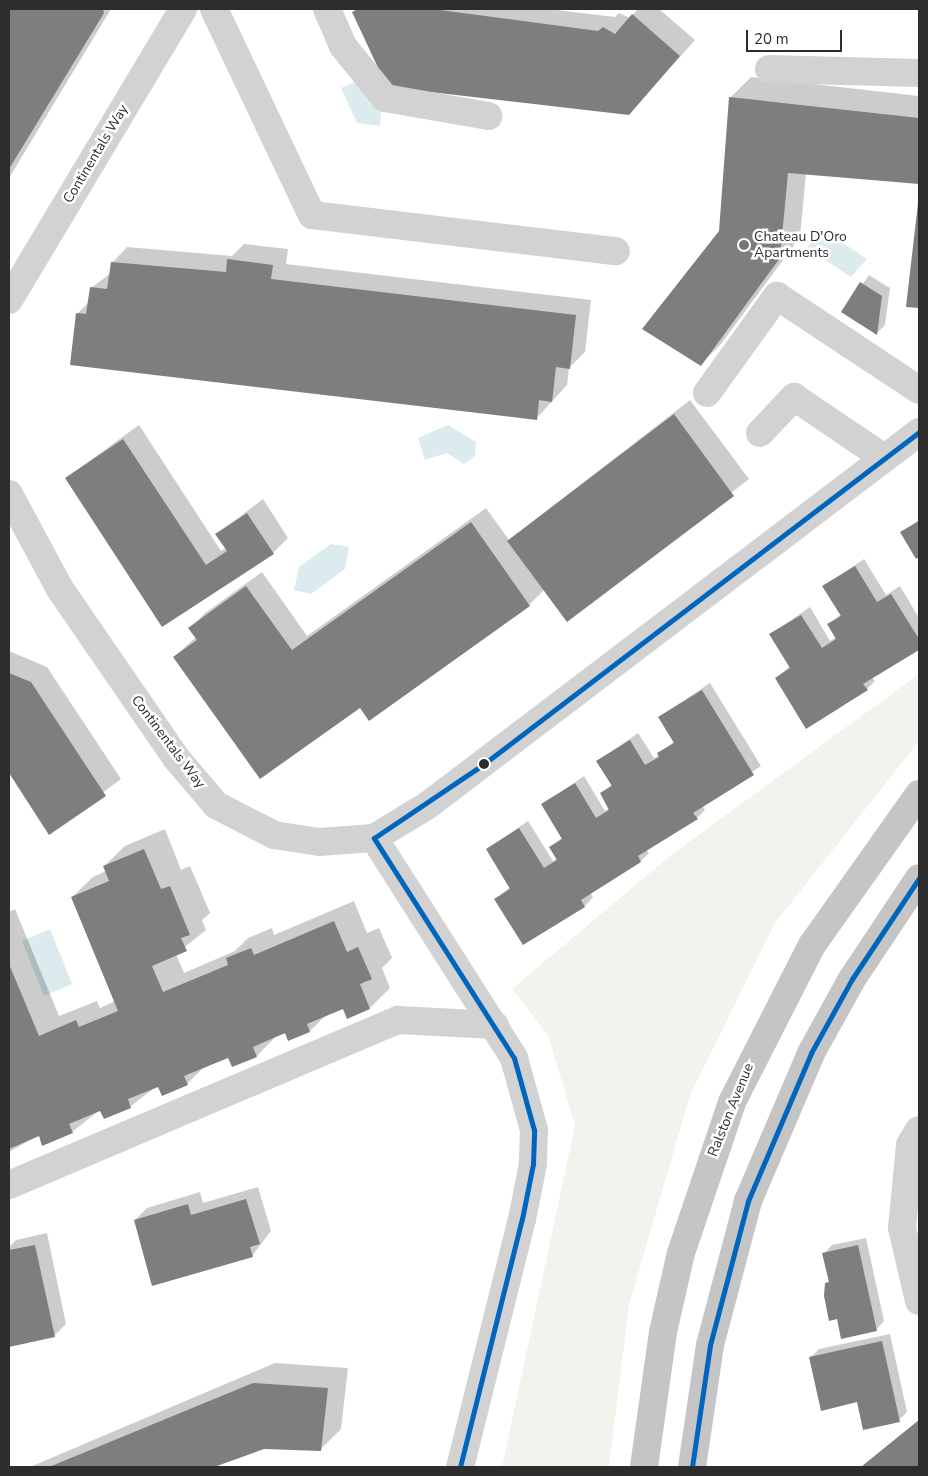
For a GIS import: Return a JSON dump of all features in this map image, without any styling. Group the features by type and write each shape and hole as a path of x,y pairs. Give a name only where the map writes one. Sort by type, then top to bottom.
{"main road":[{"name":"Ralston Avenue","path":"644,1467 663,1332 681,1253 732,1102 812,945 919,794"},
{"path":"692,1467 710,1345 752,1192 811,1053 852,979 919,878"}],"street":[{"name":"Continentals Way","path":"9,300 183,9"},
{"path":"214,9 312,215 616,251"},
{"path":"327,9 343,46 385,98 488,116"},
{"path":"769,69 919,73"},
{"path":"707,394 777,296 919,390"},
{"path":"760,433 794,397 884,458"},
{"name":"Continentals Way","path":"9,494 60,589 177,759 216,805 274,835 319,842 374,838 477,769 919,432"},
{"path":"374,838 495,1025 514,1058 528,1098 533,1164 460,1467"},
{"path":"9,1185 398,1020 495,1025"},
{"path":"919,1130 910,1145 902,1228 919,1302"}],"shaded area":[{"path":"364,78 382,99 380,126 357,123 341,88"},
{"path":"820,228 867,259 851,277 807,248"},
{"path":"448,425 476,442 475,456 464,464 447,453 425,460 418,438"},
{"path":"331,544 349,547 345,569 311,594 294,590 299,567"},
{"path":"919,674 919,741 775,923 690,1095 629,1305 609,1467 502,1467 575,1125 548,1035 512,989 671,855"},
{"path":"50,929 72,984 44,996 22,941"}],"building":[{"path":"9,9 103,9 104,13 9,169"},
{"path":"358,9 432,9 598,31 603,27 615,34 632,14 680,56 629,115 387,87 352,12"},
{"name":"Chateau D'Oro Apartments","path":"729,97 919,118 919,184 788,173 780,258 701,366 642,329 719,231"},
{"path":"919,203 919,308 906,307"},
{"path":"227,259 273,265 271,279 576,315 570,369 556,367 552,402 539,400 537,420 70,365 76,313 86,314 90,287 107,289 111,262 226,272"},
{"path":"860,282 882,296 877,335 841,312"},
{"path":"674,414 734,496 567,622 507,541"},
{"path":"123,439 206,565 227,551 215,534 247,513 274,554 162,627 65,478"},
{"path":"919,521 919,557 916,559 900,532"},
{"path":"471,522 530,606 369,721 360,708 260,779 173,657 197,640 188,628 246,586 292,650"},
{"path":"855,566 877,602 891,594 919,639 919,650 863,684 868,690 806,729 775,678 790,668 769,634 801,615 822,648 836,639 827,624 841,616 822,586"},
{"path":"9,673 31,682 106,796 49,835 9,773"},
{"path":"702,690 754,775 693,813 698,819 638,856 641,862 581,900 585,907 523,945 494,899 510,889 486,849 519,828 544,868 557,860 549,847 562,839 541,804 575,783 596,818 609,810 600,793 612,786 596,761 630,740 645,765 659,757 657,753 674,743 658,717"},
{"path":"144,849 161,889 170,886 190,935 181,938 187,951 152,966 163,992 228,965 226,958 251,948 254,955 334,921 347,952 358,947 372,979 360,984 370,1009 347,1019 343,1009 307,1024 310,1032 288,1041 285,1033 253,1047 257,1057 232,1067 228,1058 184,1076 188,1085 162,1096 158,1087 128,1099 131,1108 104,1119 100,1111 69,1124 73,1133 42,1146 39,1136 9,1149 9,964 39,1036 76,1020 79,1027 118,1011 71,897 109,881 103,866"},
{"path":"246,1199 260,1244 250,1247 253,1257 152,1286 134,1220 188,1204 191,1215"},
{"path":"35,1245 55,1337 9,1347 9,1250"},
{"path":"858,1245 877,1331 841,1339 837,1319 829,1321 824,1296 825,1283 829,1282 822,1253"},
{"path":"882,1341 900,1422 863,1430 857,1402 821,1411 809,1357"},
{"path":"253,1383 328,1388 321,1451 264,1449 214,1467 49,1467"},
{"path":"919,1420 919,1467 861,1467"}],"transit line":[{"path":"460,1467 522,1219 533,1164 534,1130 514,1058 374,838 485,763 919,432"},
{"path":"692,1467 710,1345 748,1201 811,1053 852,979 919,878"}],"place":[{"name":"Chateau D'Oro Apartments","path":"744,245"}]}
